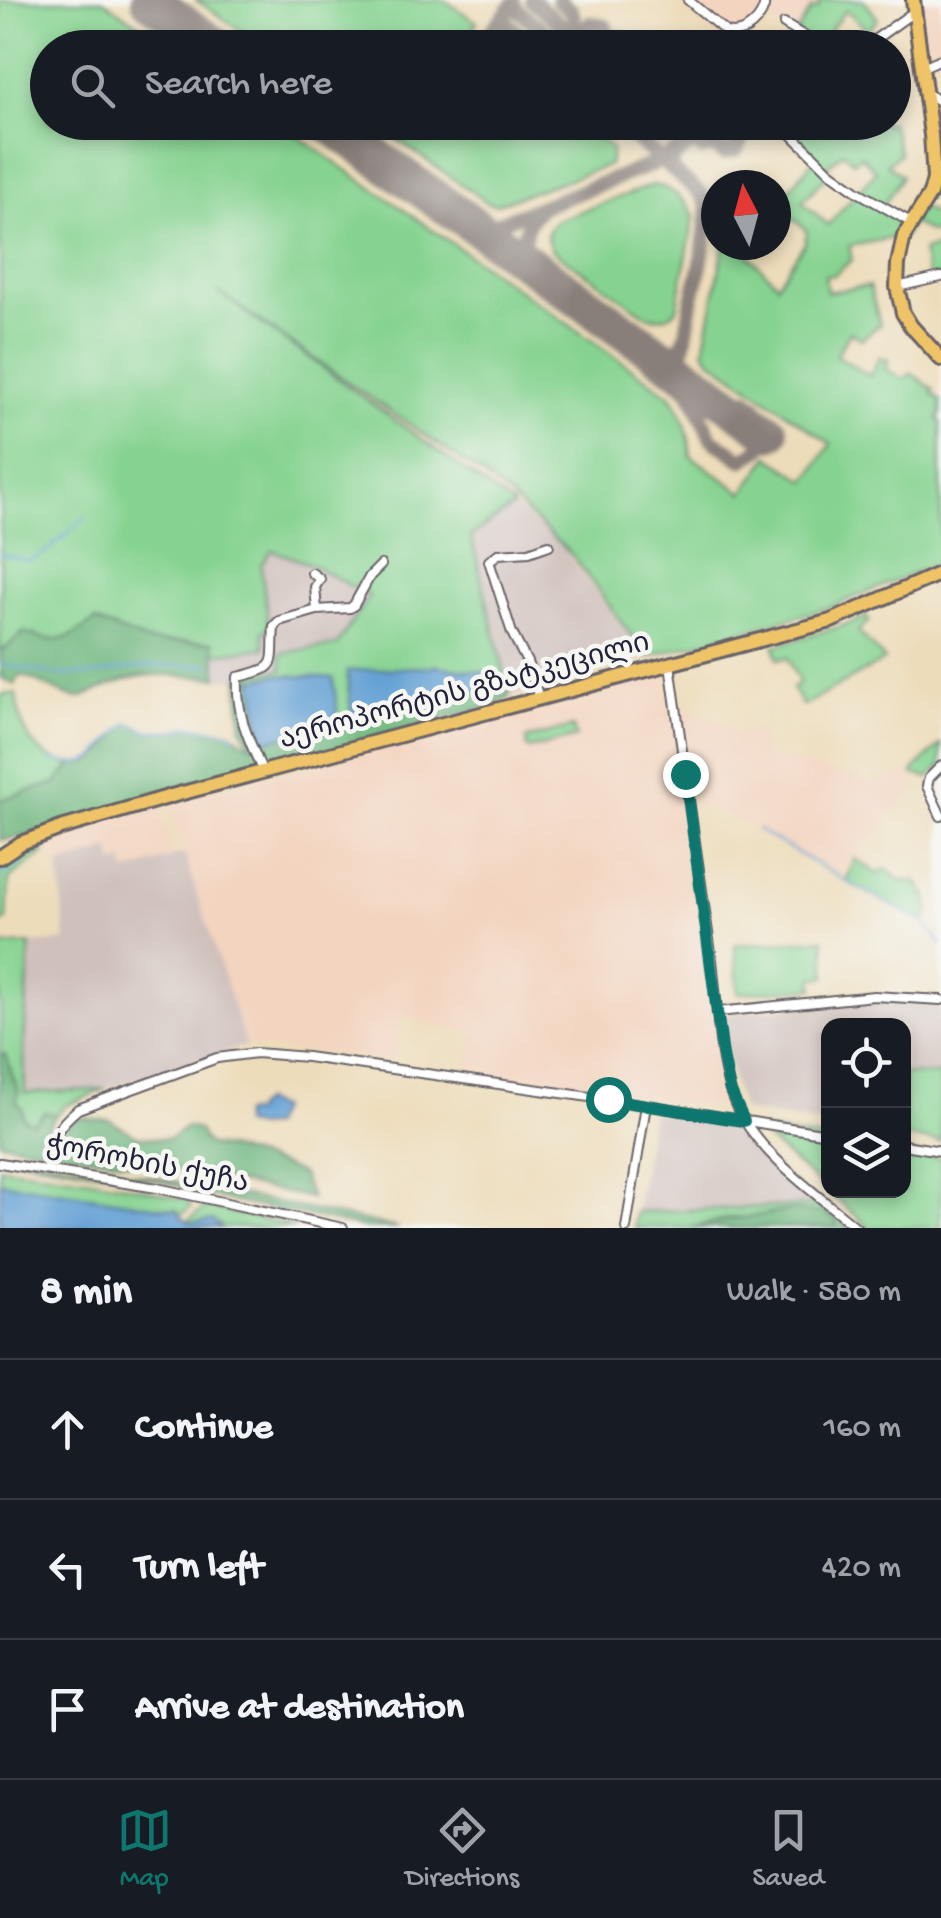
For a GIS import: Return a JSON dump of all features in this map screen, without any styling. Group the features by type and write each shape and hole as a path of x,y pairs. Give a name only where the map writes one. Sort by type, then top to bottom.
{"highway":[{"path":"916,4 934,180 930,194 904,236 897,287 910,326 941,358"},
{"name":"აეროპორტის გზატკეცილი","path":"0,857 21,843 75,824 831,621 941,573"}],"street":[{"path":"688,0 724,30"},
{"path":"746,30 766,7 765,0"},
{"path":"885,30 916,4"},
{"path":"784,24 794,30"},
{"path":"922,67 941,58"},
{"path":"926,93 941,102"},
{"path":"796,140 830,172 912,223"},
{"path":"897,287 941,278"},
{"path":"539,698 512,633 489,561 498,554 549,546"},
{"path":"263,772 242,727 238,676 266,671 272,663 274,626 278,621 317,610 350,608 381,565"},
{"path":"312,573 320,580 315,586 317,610"},
{"path":"670,664 730,1090 744,1121 770,1154 858,1228"},
{"path":"941,766 927,786 941,816"},
{"path":"0,846 21,843"},
{"path":"718,1012 874,996 941,1000"},
{"path":"47,1168 60,1124 78,1109 217,1058 256,1052 646,1104 821,1133"},
{"path":"626,1228 646,1104"},
{"path":"911,1146 941,1150"},
{"name":"ჭოროხის ქუჩა","path":"0,1162 157,1188 343,1228"}],"shaded area":[{"path":"676,0 821,0 798,30 785,30 765,21 754,30 709,30"},
{"path":"925,0 941,0 941,58 923,66 916,6"},
{"path":"514,506 561,545 645,657 510,696 471,536"},
{"path":"272,550 312,565 370,596 337,645 281,653 282,670 229,679 218,677 215,654 265,647 263,630 268,629 261,565"},
{"path":"665,670 730,1110 468,1070 473,1033 400,1016 394,1060 246,1046 168,803"},
{"path":"680,705 730,726 733,735 761,730 766,758 874,784 909,772 915,788 840,874 758,830 707,806 696,805"},
{"path":"159,804 173,856 127,872 115,864 110,849 59,865 58,851 18,851 62,832"},
{"path":"110,849 115,863 123,861 127,872 184,853 246,1046 106,1089 24,1094 30,944 66,941 59,865"},
{"path":"861,1000 941,1004 941,1075 911,1074 911,1018 821,1018 821,1124 743,1111 728,1056 724,1014"},
{"path":"652,1113 740,1126 764,1155 823,1205 636,1212"}],"green space":[{"path":"0,0 103,0 147,30 30,30 30,140 303,140 670,395 685,424 691,456 743,493 769,456 806,481 831,444 710,359 704,350 721,260 754,260 777,284 805,243 807,231 791,217 791,187 814,159 797,140 896,140 900,154 887,164 902,176 883,206 911,222 922,207 941,214 941,232 931,233 912,223 904,236 849,246 852,260 834,275 825,276 827,292 869,286 880,324 862,339 850,332 836,355 870,376 879,357 888,360 886,369 904,379 911,373 933,389 941,401 941,562 829,608 647,657 573,556 511,498 218,292 514,506 471,536 506,679 487,688 490,680 347,672 352,722 324,727 337,715 332,678 277,675 253,680 252,674 282,670 281,653 337,645 369,596 312,565 272,550 261,565 269,630 263,631 265,648 215,654 212,642 150,642 95,621 61,639 24,633 5,649 0,648","holes":["843,152 853,162 861,156 876,171 828,225 802,202 830,172 826,168"]},
{"path":"196,0 444,0 477,22 471,30 240,30"},
{"path":"821,0 864,0 878,19 868,30 846,10 830,30 798,30 812,8 817,9"},
{"path":"397,140 601,140 612,151 609,165 495,205"},
{"path":"653,185 677,195 694,216 677,309 661,318 649,317 552,250 548,238 557,220"},
{"path":"941,246 941,277 928,280 922,251"},
{"path":"866,616 869,621 858,631 885,660 803,706 792,688 800,684 788,658 778,659 774,646"},
{"path":"95,621 150,642 213,642 218,677 145,676 79,698 20,675 15,685 0,677 0,648 5,649 24,632 61,639"},
{"path":"252,674 264,740 486,689 506,679 510,696 494,705 27,836 0,840 0,800 56,783 72,765 96,758 129,723 149,731 176,731 189,726 229,732 251,745 242,727 238,677"},
{"path":"16,694 21,720 31,741 47,756 72,765 56,783 0,800 0,695"},
{"path":"573,727 576,737 527,747 526,739"},
{"path":"941,744 941,766 929,778 913,774 916,768"},
{"path":"18,851 44,853 9,879 7,920 0,923 0,864"},
{"path":"855,859 878,874 886,869 900,880 917,882 930,911 924,922 846,881"},
{"path":"824,939 826,977 813,978 814,988 738,993 735,945"},
{"path":"30,944 25,1093 106,1089 65,1106 56,1115 44,1112 33,1124 23,1118 5,1054 0,1055 0,946"},
{"path":"5,1054 19,1090 16,1100 23,1118 33,1123 45,1112 56,1115 45,1131 41,1149 0,1142 0,1055"},
{"path":"911,1074 941,1075 941,1142 911,1138"},
{"path":"77,1118 109,1120 137,1136 158,1139 171,1138 186,1127 199,1130 212,1146 281,1165 302,1175 311,1198 187,1172 56,1151 66,1126"},
{"path":"768,1131 821,1139 821,1185 764,1136"},
{"path":"0,1152 154,1177 398,1228 367,1228 225,1200 161,1181 0,1156"},
{"path":"911,1153 941,1158 941,1228 870,1228 835,1198 911,1198"},
{"path":"0,1167 119,1184 188,1201 191,1207 180,1216 177,1210 0,1182"},
{"path":"823,1205 851,1228 834,1228 837,1223 788,1210 691,1228 634,1228 636,1212"},
{"path":"206,1207 297,1227 221,1228 220,1224 186,1222"},
{"path":"788,1210 826,1213 838,1223 834,1228 691,1228 715,1222"}],"water":[{"path":"436,666 484,672 490,680 487,688 352,722 347,671"},
{"path":"277,675 333,678 338,715 324,727 263,741 253,680"},
{"path":"264,1101 279,1108 271,1126 242,1125 243,1113 253,1113"},
{"path":"0,1182 177,1210 188,1221 213,1220 221,1228 0,1228"}],"waterway":[{"path":"0,554 30,561 85,518"},
{"path":"0,664 56,674 90,675 147,666 211,665"},
{"path":"51,760 89,760 129,723 149,731 176,731 189,726 229,732 235,737"},
{"path":"758,830 924,922 941,944"},
{"path":"0,876 24,862"}],"taxiway":[{"path":"532,0 563,30"},
{"path":"558,0 572,11 574,19 567,30"},
{"path":"514,3 497,24 507,23 515,30"},
{"path":"508,10 517,9 542,30"},
{"path":"583,30 590,23 605,26 607,30"},
{"path":"493,30 497,24"},
{"path":"636,140 701,194 708,206 701,265 680,369 711,438 743,460 760,449 764,420 746,399 724,399"},
{"path":"674,159 688,146 703,140"},
{"path":"702,149 715,146 723,153 736,150 740,140"},
{"path":"456,213 471,222 495,224 679,151"},
{"path":"537,269 527,255 524,239 528,223 539,209"},
{"path":"644,344 666,353 676,350 685,339"}],"runway":[{"path":"150,0 193,30"},
{"path":"352,140 770,432"}],"route":[{"path":"608,1099 744,1121 730,1090 723,1056 685,774"}]}
